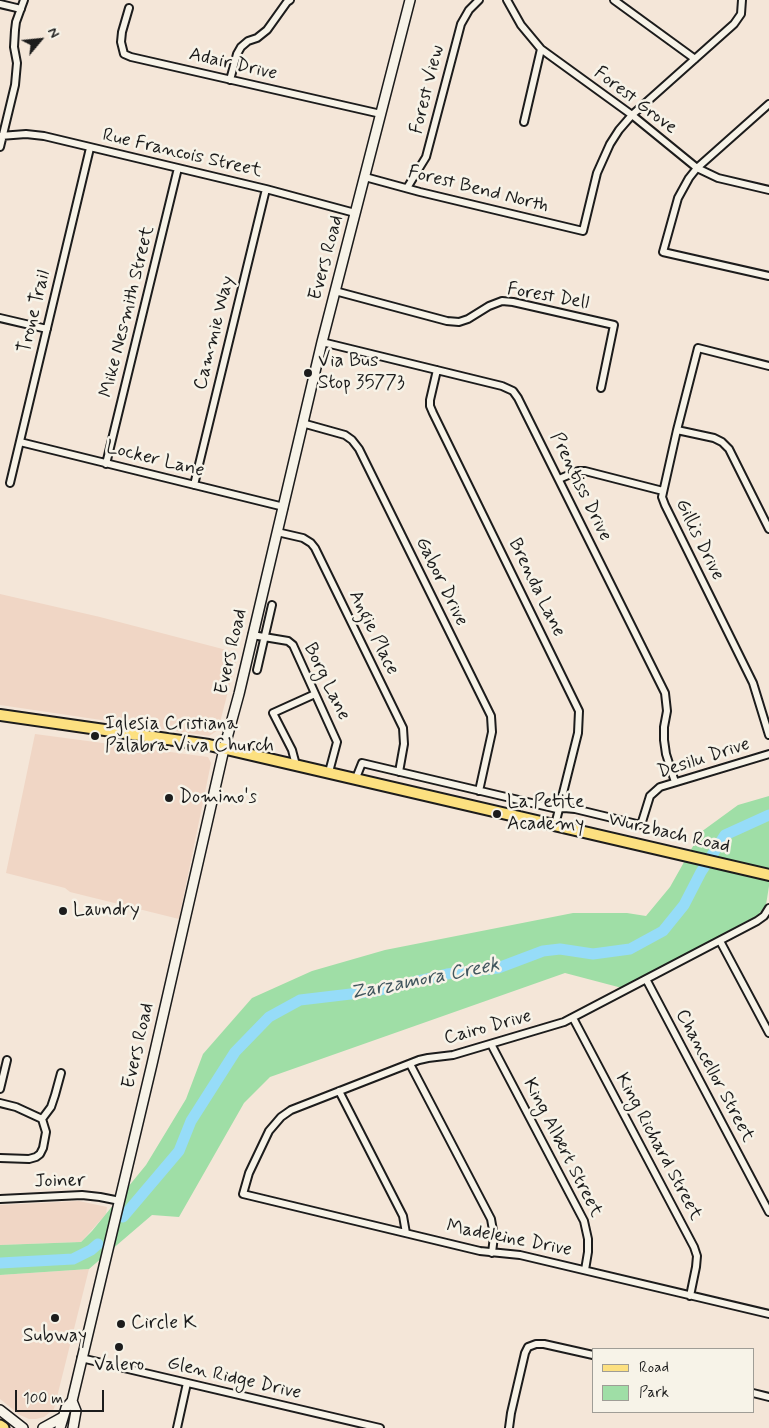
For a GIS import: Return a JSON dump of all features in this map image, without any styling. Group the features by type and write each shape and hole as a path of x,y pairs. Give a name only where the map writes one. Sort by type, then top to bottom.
{"main road":[{"name":"Evers Road","path":"60,1428 66,1408 72,1401 224,748 239,694 284,507 302,423 410,0"},
{"name":"Wurzbach Road","path":"0,715 224,748 769,875"},
{"name":"Evers Road","path":"72,1401 76,1412 72,1428"},
{"path":"0,1410 21,1428"},
{"path":"43,1428 63,1417"},
{"path":"12,1419 30,1428"}],"street":[{"path":"0,147 15,85 17,72 15,30 24,0"},
{"path":"230,80 237,54 241,47 267,30 290,0"},
{"name":"Forest View","path":"408,188 426,157 461,24 469,10 479,0"},
{"name":"Forest Grove","path":"507,0 520,25 541,49 632,115 697,168 718,178 769,190"},
{"path":"614,0 695,59"},
{"path":"632,115 734,24 740,14 742,0"},
{"path":"0,4 21,9"},
{"name":"Adair Drive","path":"129,8 121,42 124,54 131,57 381,114"},
{"path":"524,122 541,49"},
{"path":"769,104 697,168 689,178 681,191 663,252 769,276"},
{"name":"Forest Bend North","path":"365,177 583,232 597,173 603,158 615,137 632,115"},
{"name":"Rue Francois Street","path":"2,135 35,134 266,189 355,213"},
{"name":"Trone Trail","path":"10,483 90,148"},
{"name":"Mike Nesmith Street","path":"106,464 178,168"},
{"name":"Cammie Way","path":"194,485 266,189"},
{"name":"Forest Dell","path":"335,292 447,322 459,322 468,319 489,306 502,301 614,325 601,388"},
{"path":"0,318 47,329"},
{"name":"Prentiss Drive","path":"322,342 502,386 513,391 559,479 665,693 667,712 664,733 665,747 675,782"},
{"name":"Gillis Drive","path":"769,366 698,348 662,497 753,684 769,735"},
{"name":"Brenda Lane","path":"437,370 430,406 579,711 578,733 555,825"},
{"name":"Gabor Drive","path":"302,423 345,435 359,449 491,716 492,732 479,791"},
{"path":"677,430 714,438 728,448 769,529"},
{"name":"Locker Lane","path":"20,442 284,507"},
{"path":"559,479 578,471 586,471 663,492"},
{"name":"Angie Place","path":"278,532 302,538 312,543 315,548 403,728 404,744 399,772"},
{"path":"257,670 272,605"},
{"name":"Borg Lane","path":"252,635 288,641 292,645 337,742 329,772"},
{"path":"296,765 292,750 273,713 315,694"},
{"name":"Desilu Drive","path":"641,825 650,796 660,787 769,754"},
{"name":"Wurzbach Road","path":"356,778 362,763 559,810 564,808 575,809 641,825"},
{"name":"Cairo Drive","path":"243,1194 249,1173 269,1131 291,1110 428,1058 453,1055 564,1022 757,921 764,916 769,908"},
{"path":"720,941 769,1033"},
{"name":"Chancellor Street","path":"646,979 769,1212"},
{"name":"King Richard Street","path":"573,1018 694,1247 697,1256 690,1296"},
{"name":"King Albert Street","path":"491,1044 584,1221 588,1239 585,1270"},
{"path":"0,1089 7,1060"},
{"path":"410,1064 491,1219 494,1236 492,1253"},
{"path":"42,1119 55,1095 61,1073"},
{"path":"339,1092 404,1216 406,1233"},
{"path":"0,1102 42,1119 46,1132 43,1148 36,1157 29,1159 0,1158"},
{"name":"Madeleine Drive","path":"243,1194 492,1253 520,1255 769,1314"},
{"name":"Joiner","path":"0,1199 82,1195 120,1201"},
{"path":"510,1428 511,1413 528,1347 544,1344 592,1355"},
{"name":"Glen Ridge Drive","path":"82,1358 380,1428"},
{"path":"176,1428 187,1383"},
{"path":"754,1393 769,1397"}],"shaded area":[{"path":"0,594 100,617 238,653 218,730 209,736 0,705"},
{"path":"35,734 208,757 211,763 179,919 70,892 65,888 6,873"},
{"path":"79,1201 107,1207 106,1214 81,1242 0,1245 0,1205"},
{"path":"89,1269 54,1409 44,1417 29,1419 20,1415 0,1399 0,1275"}],"green space":[{"path":"769,796 769,886 766,905 758,915 622,988 565,973 270,1077 244,1103 179,1217 152,1215 89,1269 0,1275 0,1245 81,1242 92,1231 146,1165 186,1099 203,1054 252,998 312,971 385,950 573,913 627,913 646,916 670,887 701,832 738,805"}],"waterway":[{"name":"Zarzamora Creek","path":"123,1217 179,1151 191,1121 235,1052 269,1017 300,1000 376,991 447,974 498,968 543,951 560,949 593,954 630,949 663,931 684,905 701,872 725,835 769,815"},
{"name":"Zarzamora Creek","path":"0,1263 73,1259 91,1250 98,1244"}],"place":[{"name":"Via Bus Stop 35773","path":"308,373"},
{"name":"Iglesia Cristiana Palabra Viva Church","path":"95,736"},
{"name":"Domino's","path":"169,798"},
{"name":"La Petite Academy","path":"497,814"},
{"name":"Laundry","path":"63,911"},
{"name":"Subway","path":"55,1318"},
{"name":"Circle K","path":"121,1324"},
{"name":"Valero","path":"119,1347"}]}
